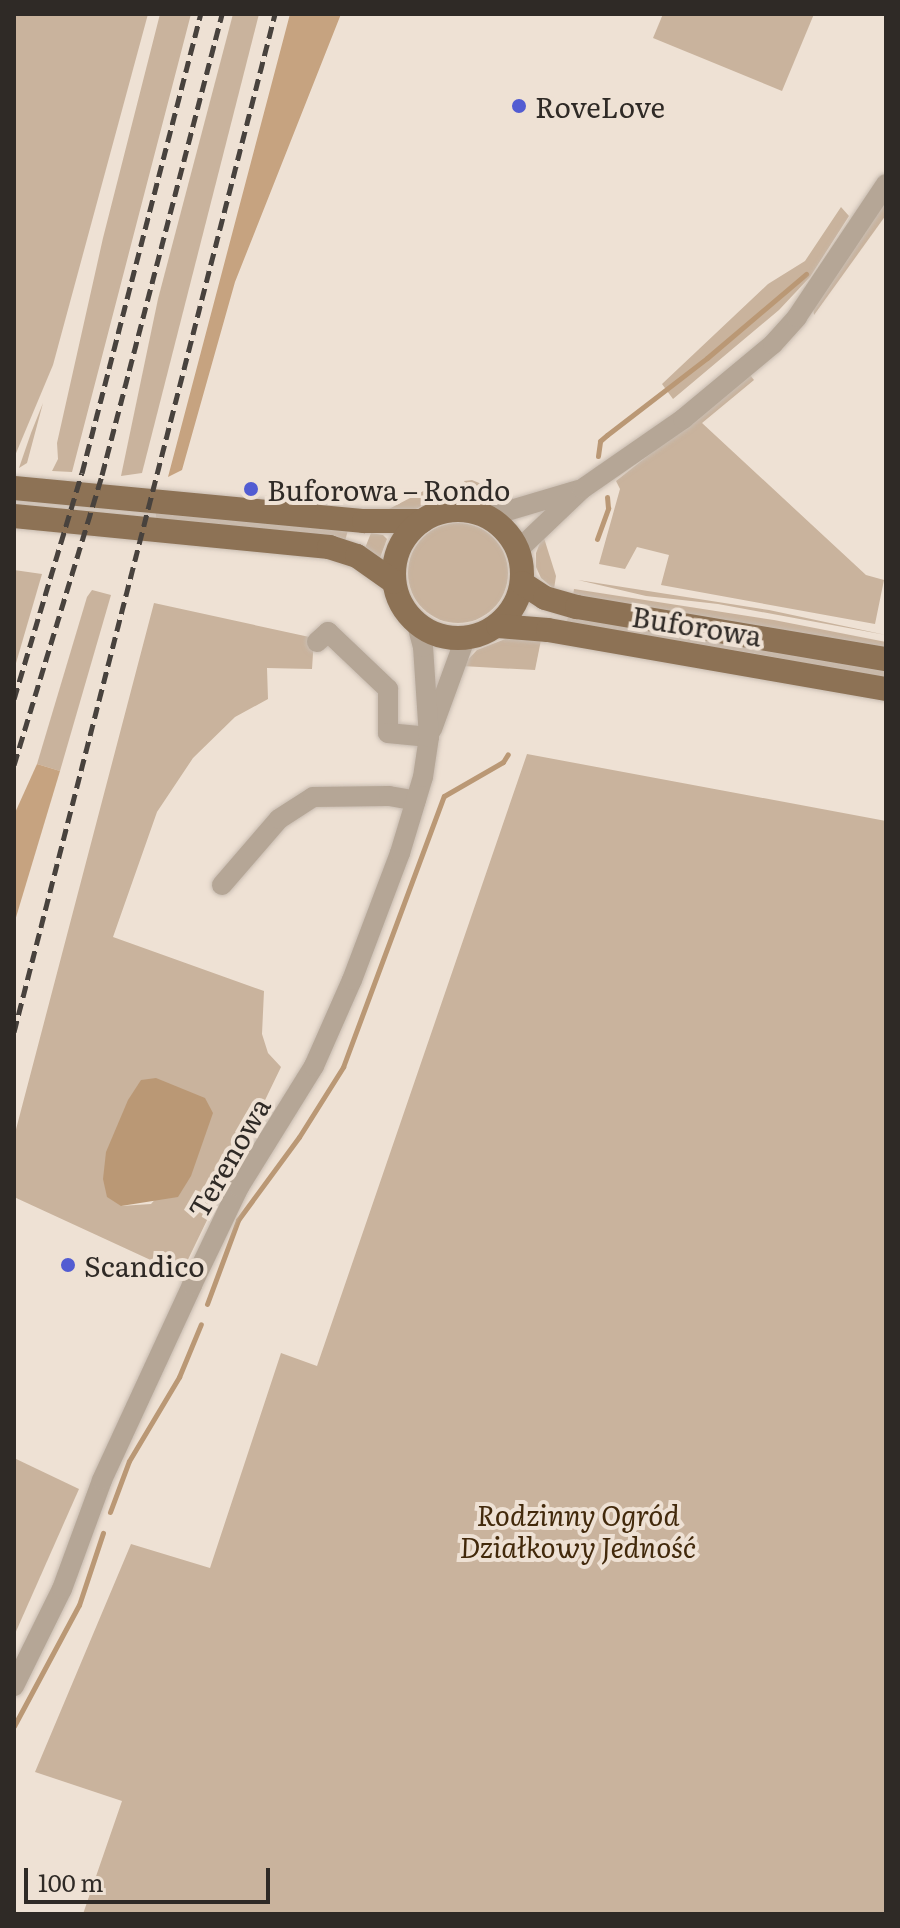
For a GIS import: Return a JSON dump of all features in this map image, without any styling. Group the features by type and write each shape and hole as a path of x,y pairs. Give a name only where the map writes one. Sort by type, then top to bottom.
{"main road":[{"path":"14,488 364,521 422,521 451,510 487,517 502,526 518,550 522,583 518,600 498,626 465,639 444,638 417,624 405,611 394,582 395,560 403,541 422,521"},
{"path":"14,516 329,547 357,556 394,582"},
{"name":"Buforowa","path":"522,583 562,604 886,659"},
{"name":"Buforowa","path":"498,626 548,630 886,689"}],"street":[{"path":"518,550 582,489 677,423 773,344 797,317 886,184"},
{"path":"487,517 582,489"},
{"name":"Terenowa","path":"417,624 423,647 429,737"},
{"path":"317,642 328,632 388,689 388,733 429,737"},
{"name":"Terenowa","path":"14,1686 62,1589 102,1480 239,1187 314,1066 333,1026 400,853 416,801 429,737 465,639"},
{"path":"222,885 279,819 313,797 389,796 416,801"}],"green space":[{"path":"14,14 148,14 53,365 14,458"},
{"path":"160,14 191,14 72,472 52,471 58,459 57,443 103,238"},
{"path":"233,14 259,14 142,473 121,476 158,299"},
{"path":"663,14 814,14 782,91 653,38"},
{"path":"886,199 886,215 814,315 813,308"},
{"path":"841,207 849,216 810,277 779,310 673,399 662,384 768,284 805,261"},
{"path":"750,375 754,380 702,423 866,575 884,580 875,624 661,585 669,555 637,547 625,569 599,564 620,489 616,481"},
{"path":"43,403 27,463 19,468 31,433"},
{"path":"472,480 515,501 495,504 474,497 464,481"},
{"path":"433,486 420,507 409,512 389,509"},
{"path":"156,513 348,530 345,541 156,520"},
{"path":"458,523 477,527 493,538 504,554 508,573 504,592 493,608 477,619 458,623 439,619 423,608 412,592 408,573 412,554 423,538 439,527"},
{"path":"371,533 387,539 380,558 365,548"},
{"path":"543,535 556,576 554,589 541,578 536,567 536,553"},
{"path":"14,570 42,574 14,670"},
{"path":"578,580 769,610 886,635 718,604 646,596"},
{"path":"574,589 774,620 886,642 886,649 573,596"},
{"path":"92,590 111,595 60,771 37,764 87,597"},
{"path":"154,603 314,638 312,669 267,668 268,699 235,717 193,758 157,812 113,937 264,991 262,1034 268,1053 281,1067 181,1274 14,1197 14,1137","holes":["204,1136 198,1152 151,1204 121,1206"]},
{"path":"568,617 785,651 886,671 886,679 753,653 566,625"},
{"path":"508,638 541,640 535,670 462,666 477,650"},
{"name":"Rodzinny Ogród Działkowy Jedność","path":"527,754 886,821 886,1914 83,1914 122,1801 35,1772 131,1544 210,1568 281,1353 317,1366"},
{"path":"14,1458 79,1489 14,1636"}],"shaded area":[{"path":"290,14 341,14 235,282 182,470 168,477"},
{"path":"37,764 60,771 14,924 14,815"},
{"path":"156,1078 205,1098 213,1113 191,1176 178,1197 121,1206 107,1197 103,1179 106,1152 128,1100 141,1080"}],"waterway":[{"path":"598,456 600,441 707,358 806,274"},
{"path":"597,539 608,508 607,497"},
{"path":"207,1304 238,1220 299,1137 343,1067 444,796 503,762 508,754"},
{"path":"110,1512 129,1461 179,1377 201,1324"},
{"path":"14,1726 79,1605 103,1533"}],"railway":[{"path":"14,699 82,473 201,14"},
{"path":"14,765 102,475 222,14"},
{"path":"14,1032 275,14"}],"place":[{"name":"RoveLove","path":"519,106"},
{"name":"Buforowa – Rondo","path":"251,489"},
{"name":"Scandico","path":"68,1265"}]}
